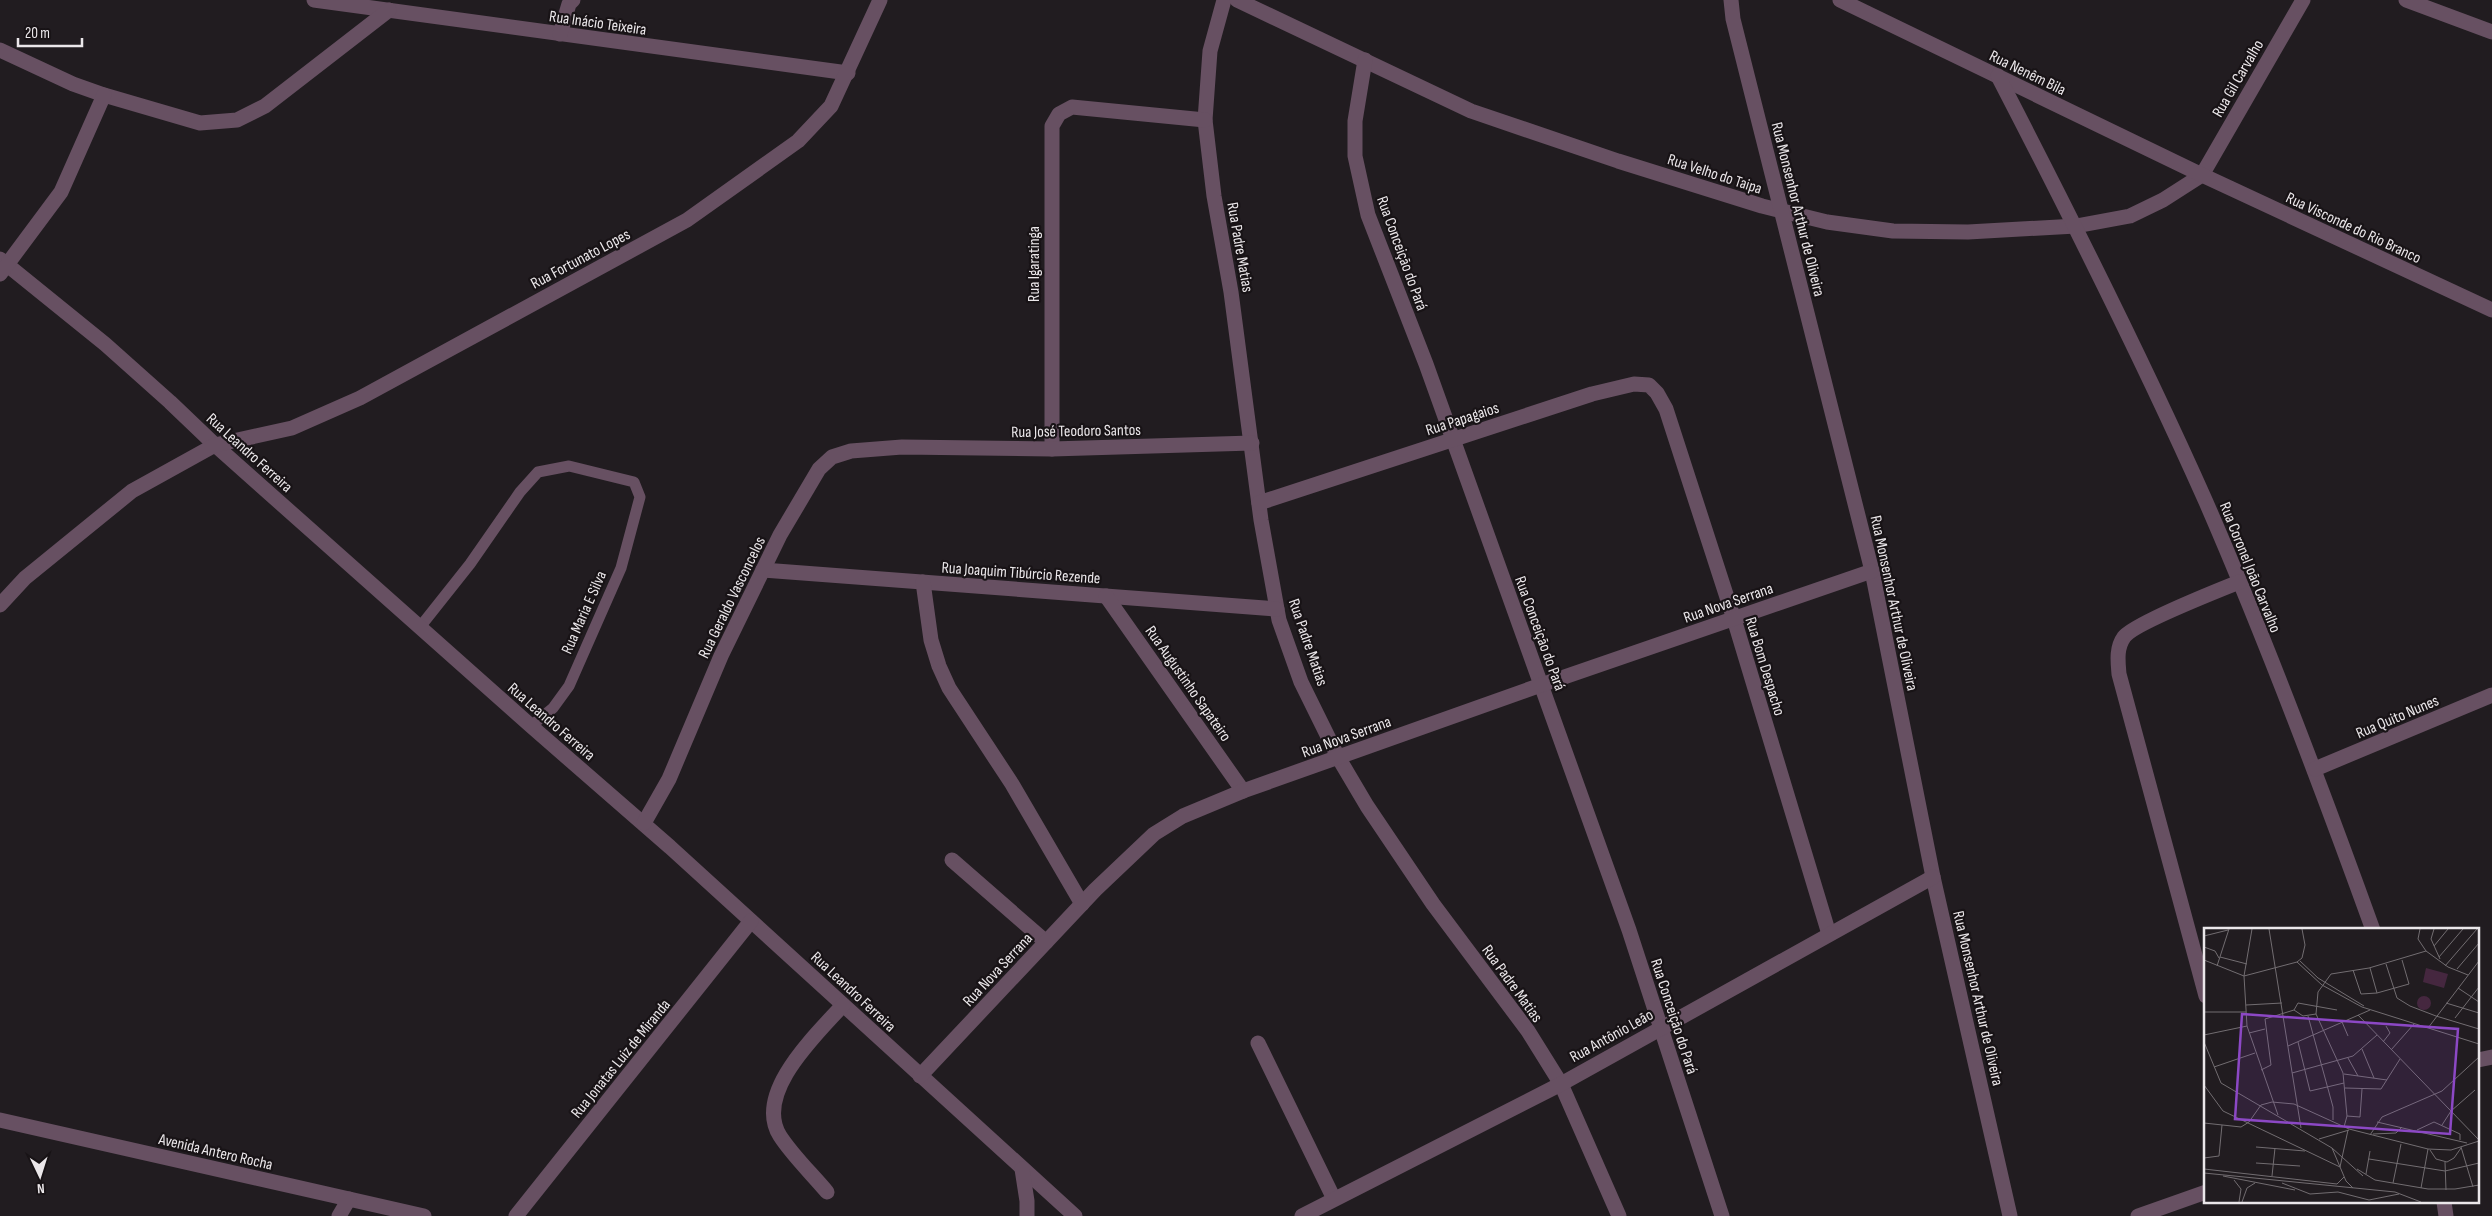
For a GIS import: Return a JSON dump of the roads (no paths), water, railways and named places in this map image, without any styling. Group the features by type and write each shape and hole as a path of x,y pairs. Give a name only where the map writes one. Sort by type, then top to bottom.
{"street":[{"name":"Rua Inácio Teixeira","path":"314,0 848,73"},
{"path":"560,34 568,4 573,0"},
{"name":"Rua Fortunato Lopes","path":"0,605 25,578 132,491 214,445 292,428 360,398 687,220 798,141 831,106 848,73 880,0"},
{"name":"Rua Padre Matias","path":"1224,0 1210,51 1205,120 1259,503 1277,609 1301,682 1338,757 1367,806 1428,896 1528,1031 1561,1084 1619,1216"},
{"name":"Rua Velho do Taipa","path":"1237,0 1471,110 1618,160 1782,211 1827,222 1893,232 1968,232 2076,226 2130,216 2163,200 2202,175"},
{"name":"Rua Monsenhor Arthur de Oliveira","path":"1731,0 1733,19 1872,571 1934,877 2010,1216"},
{"name":"Rua Nenêm Bila","path":"1840,0 2202,175"},
{"name":"Rua Gil Carvalho","path":"2202,175 2302,0"},
{"path":"2406,0 2492,32"},
{"path":"0,50 73,84 104,95 200,123 238,120 265,106 389,10"},
{"name":"Rua Conceição do Pará","path":"1365,60 1355,121 1355,156 1366,206 1453,440 1628,930 1722,1216"},
{"name":"Rua Coronel João Carvalho","path":"1998,76 2076,226 2206,502 2315,769 2372,928"},
{"path":"3,267 61,192 104,95"},
{"name":"Rua Igaratinga","path":"1052,449 1052,126 1059,114 1072,107 1090,107 1205,120"},
{"name":"Rua Visconde do Rio Branco","path":"2202,175 2492,310"},
{"name":"Rua Leandro Ferreira","path":"3,267 105,344 170,402 214,445 531,726 644,823 1075,1216"},
{"name":"Rua Papagaios","path":"1259,503 1592,394 1634,384 1649,384 1657,393 1666,410"},
{"name":"Rua Bom Despacho","path":"1666,410 1734,619 1829,934"},
{"name":"Rua José Teodoro Santos","path":"902,447 1052,449 1252,443"},
{"name":"Rua Geraldo Vasconcelos","path":"644,823 669,779 720,656 802,495 819,469 832,456 851,451 902,447"},
{"name":"Rua Joaquim Tibúrcio Rezende","path":"763,570 1277,609"},
{"name":"Rua Nova Serrana","path":"920,1076 1082,904 1154,834 1183,816 1243,791 1338,757 1872,571"},
{"path":"923,582 931,640 938,666 949,688 1012,784 1082,904"},
{"path":"2204,989 2119,674 2117,652 2124,636 2156,618 2239,582"},
{"name":"Rua Augustinho Sapateiro","path":"1106,596 1243,791"},
{"name":"Rua Quito Nunes","path":"2315,769 2492,695"},
{"path":"952,860 1046,942"},
{"name":"Rua Antônio Leão","path":"1302,1216 1561,1084 1934,877"},
{"name":"Rua Jonatas Luiz de Miranda","path":"516,1216 751,921"},
{"path":"827,1192 779,1135 773,1112 777,1095 792,1062 843,1005"},
{"path":"1258,1043 1334,1199"},
{"name":"Avenida Antero Rocha","path":"0,1120 424,1216"},
{"path":"1022,1169 1027,1201 1027,1216"},
{"path":"2138,1216 2204,1193"},
{"path":"339,1216 349,1199"}],"lane":[{"name":"Rua Maria E Silva","path":"420,627 470,564 520,492 538,472 569,466 634,482 640,497 621,568 569,686 553,708 531,726"}]}
